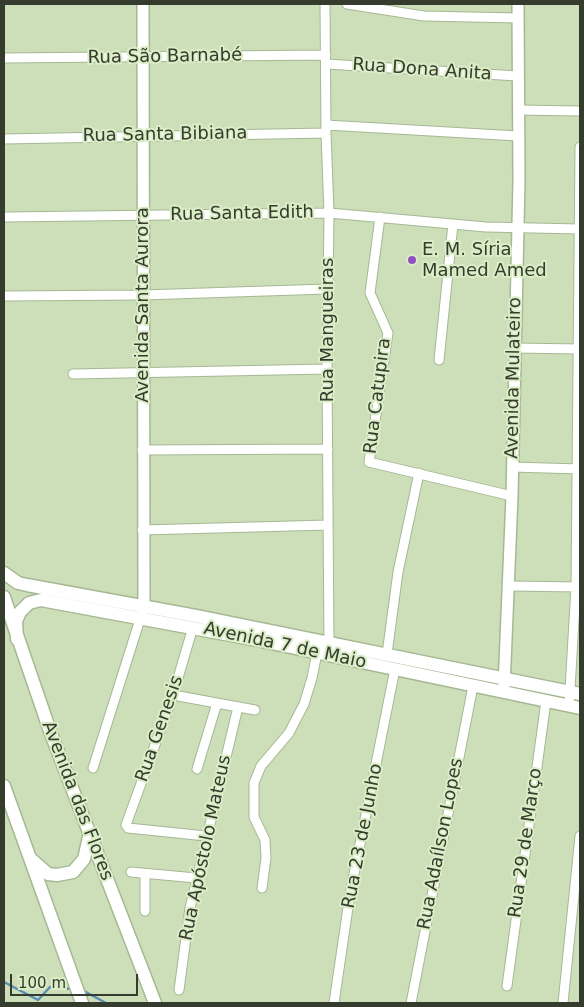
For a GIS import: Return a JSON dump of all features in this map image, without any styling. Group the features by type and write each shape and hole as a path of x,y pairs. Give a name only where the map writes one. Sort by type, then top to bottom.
{"main road":[{"name":"Avenida 7 de Maio","path":"4,572 18,583 142,612 193,627 575,707"},
{"name":"Avenida das Flores","path":"4,597 16,638 155,1003"},
{"name":"Avenida 7 de Maio","path":"16,638 17,616 24,607 35,600 142,612 329,642 576,693"},
{"path":"4,786 82,1003"},
{"path":"30,858 48,874 57,875 73,872 84,859 90,835"}],"street":[{"name":"Avenida Santa Aurora","path":"142,612 143,4"},
{"name":"Rua Mangueiras","path":"262,888 266,858 265,840 254,817 254,783 261,766 289,732 304,704 312,678 329,642 327,289 329,213 325,4"},
{"path":"347,4 424,16 518,18"},
{"name":"Avenida Mulateiro","path":"504,692 512,496 517,228 518,4"},
{"name":"Rua São Barnabé","path":"4,58 144,57 326,60"},
{"name":"Rua Dona Anita","path":"326,60 517,76"},
{"path":"518,110 580,111"},
{"name":"Rua Santa Bibiana","path":"4,139 326,129 518,136"},
{"path":"575,707 578,587 580,147"},
{"name":"Rua Santa Edith","path":"4,217 329,213 517,228"},
{"name":"Rua Catupira","path":"380,217 370,292 388,333 368,462 512,496"},
{"path":"439,360 453,224"},
{"path":"517,228 580,229"},
{"path":"4,296 142,295 327,289"},
{"path":"514,348 580,349"},
{"path":"73,374 143,371 327,369"},
{"path":"142,450 328,449"},
{"path":"512,468 579,469"},
{"path":"387,654 398,572 419,473"},
{"path":"142,530 328,525"},
{"path":"508,586 578,587"},
{"path":"93,768 142,612"},
{"name":"Rua Genesis","path":"193,627 173,695 126,825 128,828 206,836"},
{"name":"Rua 23 de Junho","path":"334,1003 350,894 395,669"},
{"name":"Rua Adaílson Lopes","path":"410,1003 473,686"},
{"path":"173,695 255,710"},
{"name":"Rua 29 de Março","path":"507,986 546,701"},
{"path":"197,769 217,703"},
{"name":"Rua Apóstolo Mateus","path":"179,990 196,878 238,707"},
{"path":"563,1003 580,836"},
{"path":"132,872 196,878"},
{"path":"145,874 145,910"}],"waterway":[{"path":"4,982 38,1000 50,987 72,989"},
{"path":"82,990 106,1003"}],"place":[{"name":"E. M. Síria Mamed Amed","path":"412,260"}]}
